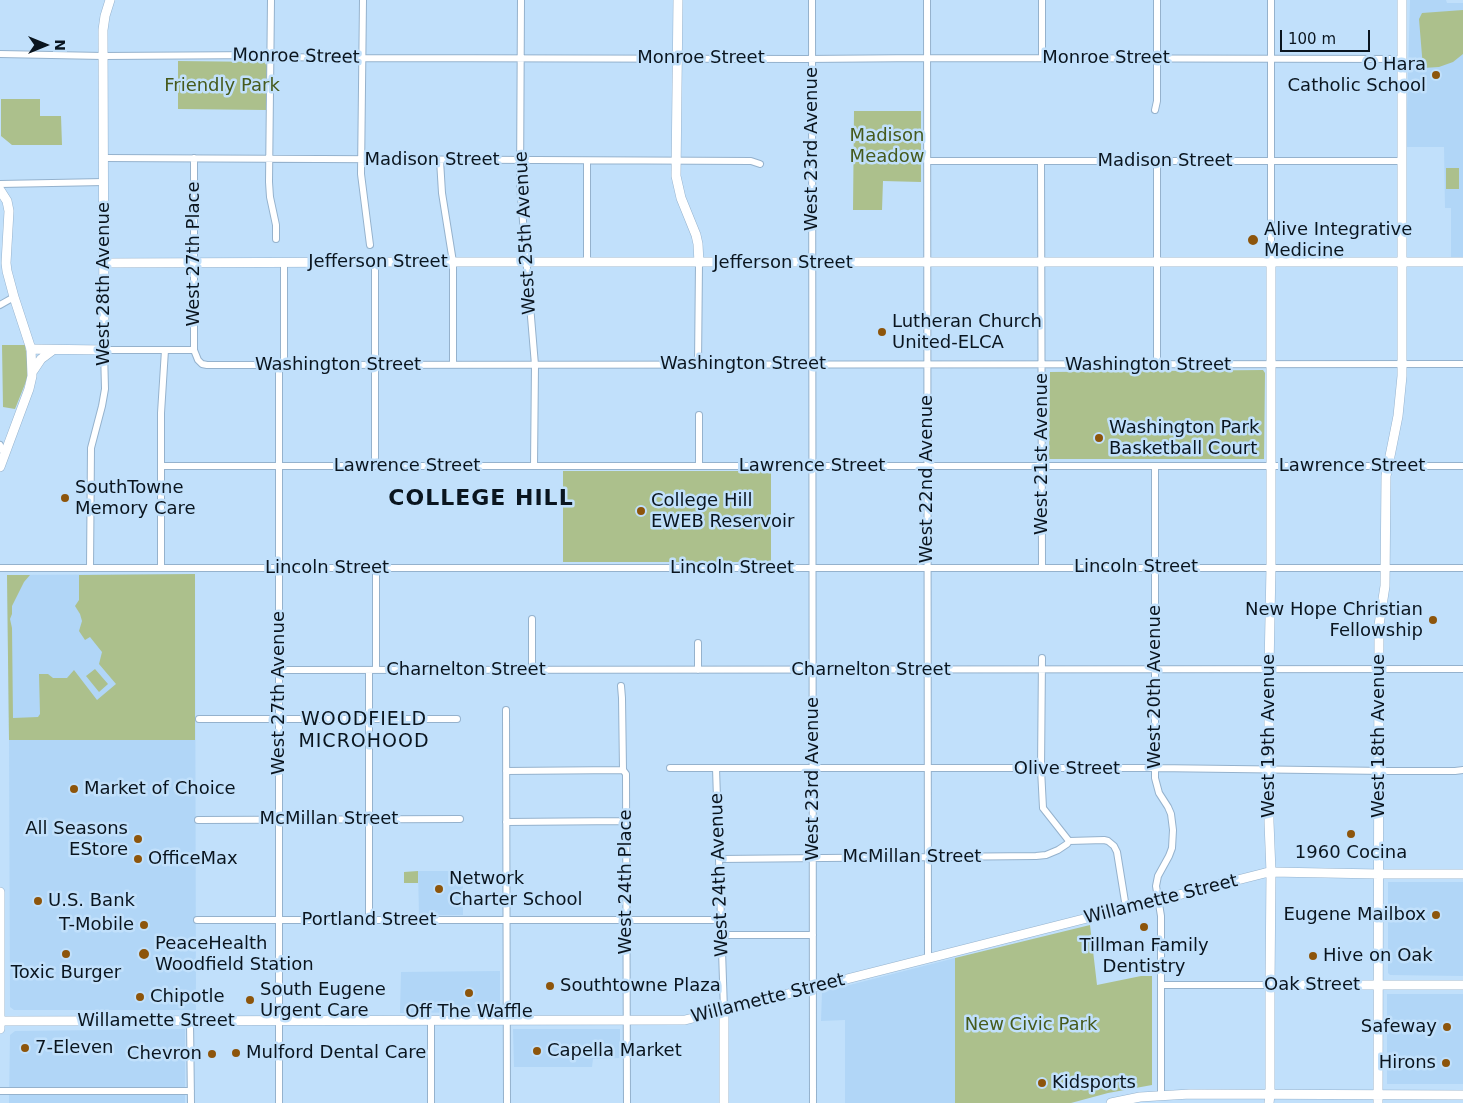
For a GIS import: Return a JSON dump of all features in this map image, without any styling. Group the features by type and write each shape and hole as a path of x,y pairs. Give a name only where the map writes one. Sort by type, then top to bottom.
{"main road":[{"name":"West 28th Avenue","path":"104,350 103,56 104,24 110,0"},
{"path":"678,0 677,186 696,235 699,263"},
{"name":"West 18th Avenue","path":"1378,1099 1379,625 1386,586 1386,486 1399,409 1402,364 1402,0"},
{"path":"0,190 7,201 9,211 3,263 31,349 32,376"},
{"name":"West 19th Avenue","path":"1270,1099 1271,872 1269,668 1271,567 1271,262"},
{"name":"Jefferson Street","path":"104,263 1463,262"},
{"path":"87,350 96,342 104,321"},
{"path":"31,349 104,350"},
{"path":"0,467 2,449 28,394 36,365 54,350"},
{"name":"Willamette Street","path":"0,1021 685,1020 1271,872 1463,874"},
{"path":"0,892 0,1029"},
{"name":"Oak Street","path":"1270,985 1463,985"},
{"path":"724,1011 724,1103"},
{"path":"1111,1103 1140,1097 1190,1094 1270,1099 1378,1099 1463,1094"}],"street":[{"path":"271,0 270,191 276,225 276,239"},
{"path":"363,0 361,186 370,245"},
{"name":"West 25th Avenue","path":"521,0 520,185 534,364 534,466"},
{"name":"West 23rd Avenue","path":"812,0 813,1103"},
{"name":"West 22nd Avenue","path":"927,0 926,769 928,959"},
{"path":"1042,0 1042,58"},
{"path":"1155,110 1157,101 1156,0"},
{"name":"West 19th Avenue","path":"1271,262 1272,0"},
{"name":"Monroe Street","path":"0,54 103,56 264,55 270,57 362,58 1402,59"},
{"name":"Madison Street","path":"104,158 751,161 760,164"},
{"name":"West 27th Place","path":"194,158 194,350"},
{"path":"440,160 442,193 453,262 453,365"},
{"path":"587,161 587,263"},
{"name":"Madison Street","path":"927,161 1402,161"},
{"name":"West 21st Avenue","path":"1041,161 1042,567"},
{"path":"1157,161 1157,365"},
{"path":"0,184 104,182"},
{"name":"West 27th Avenue","path":"279,1103 278,466 284,262"},
{"path":"375,262 375,466"},
{"path":"698,364 699,263"},
{"path":"0,305 14,296"},
{"path":"104,350 194,350"},
{"name":"West 28th Avenue","path":"90,568 91,454 105,389 104,350"},
{"path":"161,568 161,413 165,350"},
{"name":"Washington Street","path":"194,350 198,360 204,364 1463,364"},
{"path":"699,415 699,466"},
{"name":"Lawrence Street","path":"161,466 1463,466"},
{"name":"West 20th Avenue","path":"1155,466 1155,768 1156,786 1171,814 1173,830 1172,848 1156,882 1156,891 1162,916 1161,1096"},
{"name":"Lincoln Street","path":"0,568 1463,568"},
{"path":"376,568 376,670"},
{"path":"532,619 532,670"},
{"path":"698,643 698,670"},
{"path":"1042,658 1041,769 1043,808 1069,840 1104,840 1114,846 1117,852 1126,908"},
{"name":"Charnelton Street","path":"279,670 1463,669"},
{"path":"369,670 369,920"},
{"name":"West 24th Place","path":"621,686 626,821 627,1103"},
{"path":"506,710 507,1103"},
{"path":"199,720 457,719"},
{"name":"Olive Street","path":"670,768 1463,770"},
{"name":"West 24th Avenue","path":"716,768 724,1011"},
{"path":"506,770 625,772"},
{"name":"McMillan Street","path":"198,820 460,819"},
{"path":"506,822 626,821"},
{"name":"McMillan Street","path":"719,858 1036,856 1046,855 1058,850 1067,844 1069,840"},
{"name":"Portland Street","path":"197,920 721,920"},
{"path":"722,935 814,935"},
{"name":"Oak Street","path":"1162,986 1270,985"},
{"path":"190,1020 191,1103"},
{"path":"431,1103 432,1021"},
{"path":"0,1091 191,1091"}],"shaded area":[{"name":"O Hara Catholic School","path":"1410,0 1446,0 1447,3 1463,3 1463,258 1451,258 1451,208 1445,208 1444,147 1406,147"},
{"path":"195,574 196,1010 14,1010 10,1007 7,575"},
{"path":"418,871 463,871 463,915 419,915"},
{"path":"1388,882 1463,882 1463,976 1390,975 1388,973"},
{"path":"955,958 955,1103 845,1103 845,1020 821,1021 822,992"},
{"path":"500,971 500,1012 400,1013 401,972"},
{"path":"1387,994 1463,994 1463,1084 1387,1084"},
{"path":"185,1029 185,1103 9,1103 10,1035 15,1031"},
{"path":"513,1029 620,1029 620,1058 593,1059 592,1067 514,1067"}],"green space":[{"path":"1463,10 1463,54 1453,62 1439,67 1423,68 1419,19 1422,13"},
{"name":"Friendly Park","path":"178,61 264,62 267,66 266,110 178,109"},
{"path":"1,99 40,99 40,116 61,116 62,145 12,145 1,136"},
{"name":"Madison Meadow","path":"854,111 921,111 921,182 883,181 882,210 853,210"},
{"path":"1446,168 1459,168 1459,189 1446,189"},
{"path":"2,345 25,345 28,364 27,379 15,409 3,407"},
{"path":"1263,370 1265,373 1264,459 1049,459 1050,372"},
{"path":"563,471 771,471 771,562 563,562"},
{"path":"195,574 195,740 9,740 7,575 30,575 24,582 12,606 10,619 12,628 13,718 38,717 40,714 39,674 48,674 53,678 67,678 74,670 97,700 116,684 99,664 102,652 90,637 85,640 79,631 82,621 75,606 79,600 79,575"},
{"path":"95,669 108,684 99,692 86,676"},
{"path":"418,871 418,883 404,883 404,872"},
{"name":"New Civic Park","path":"1090,925 1097,985 1141,976 1152,976 1152,1085 1108,1093 1071,1103 955,1103 955,958"}],"place":[{"name":"O Hara Catholic School","path":"1436,75"},
{"name":"Alive Integrative Medicine","path":"1253,240"},
{"name":"Lutheran Church United-ELCA","path":"882,332"},
{"name":"Washington Park Basketball Court","path":"1099,438"},
{"name":"SouthTowne Memory Care","path":"65,498"},
{"name":"College Hill EWEB Reservoir","path":"641,511"},
{"name":"New Hope Christian Fellowship","path":"1433,620"},
{"name":"Market of Choice","path":"74,789"},
{"name":"1960 Cocina","path":"1351,834"},
{"name":"All Seasons EStore","path":"138,839"},
{"name":"OfficeMax","path":"138,859"},
{"name":"Network Charter School","path":"439,889"},
{"name":"U.S. Bank","path":"38,901"},
{"name":"Eugene Mailbox","path":"1436,915"},
{"name":"T-Mobile","path":"144,925"},
{"name":"Tillman Family Dentistry","path":"1144,927"},
{"name":"Toxic Burger","path":"66,954"},
{"name":"PeaceHealth Woodfield Station","path":"144,954"},
{"name":"Hive on Oak","path":"1313,956"},
{"name":"Southtowne Plaza","path":"550,986"},
{"name":"Off The Waffle","path":"469,993"},
{"name":"Chipotle","path":"140,997"},
{"name":"South Eugene Urgent Care","path":"250,1000"},
{"name":"Safeway","path":"1447,1027"},
{"name":"7-Eleven","path":"25,1048"},
{"name":"Capella Market","path":"537,1051"},
{"name":"Mulford Dental Care","path":"236,1053"},
{"name":"Chevron","path":"212,1054"},
{"name":"Hirons","path":"1446,1063"},
{"name":"Kidsports","path":"1042,1083"}],"district":[{"name":"COLLEGE HILL","path":"481,499"},
{"name":"WOODFIELD MICROHOOD","path":"364,731"}]}
